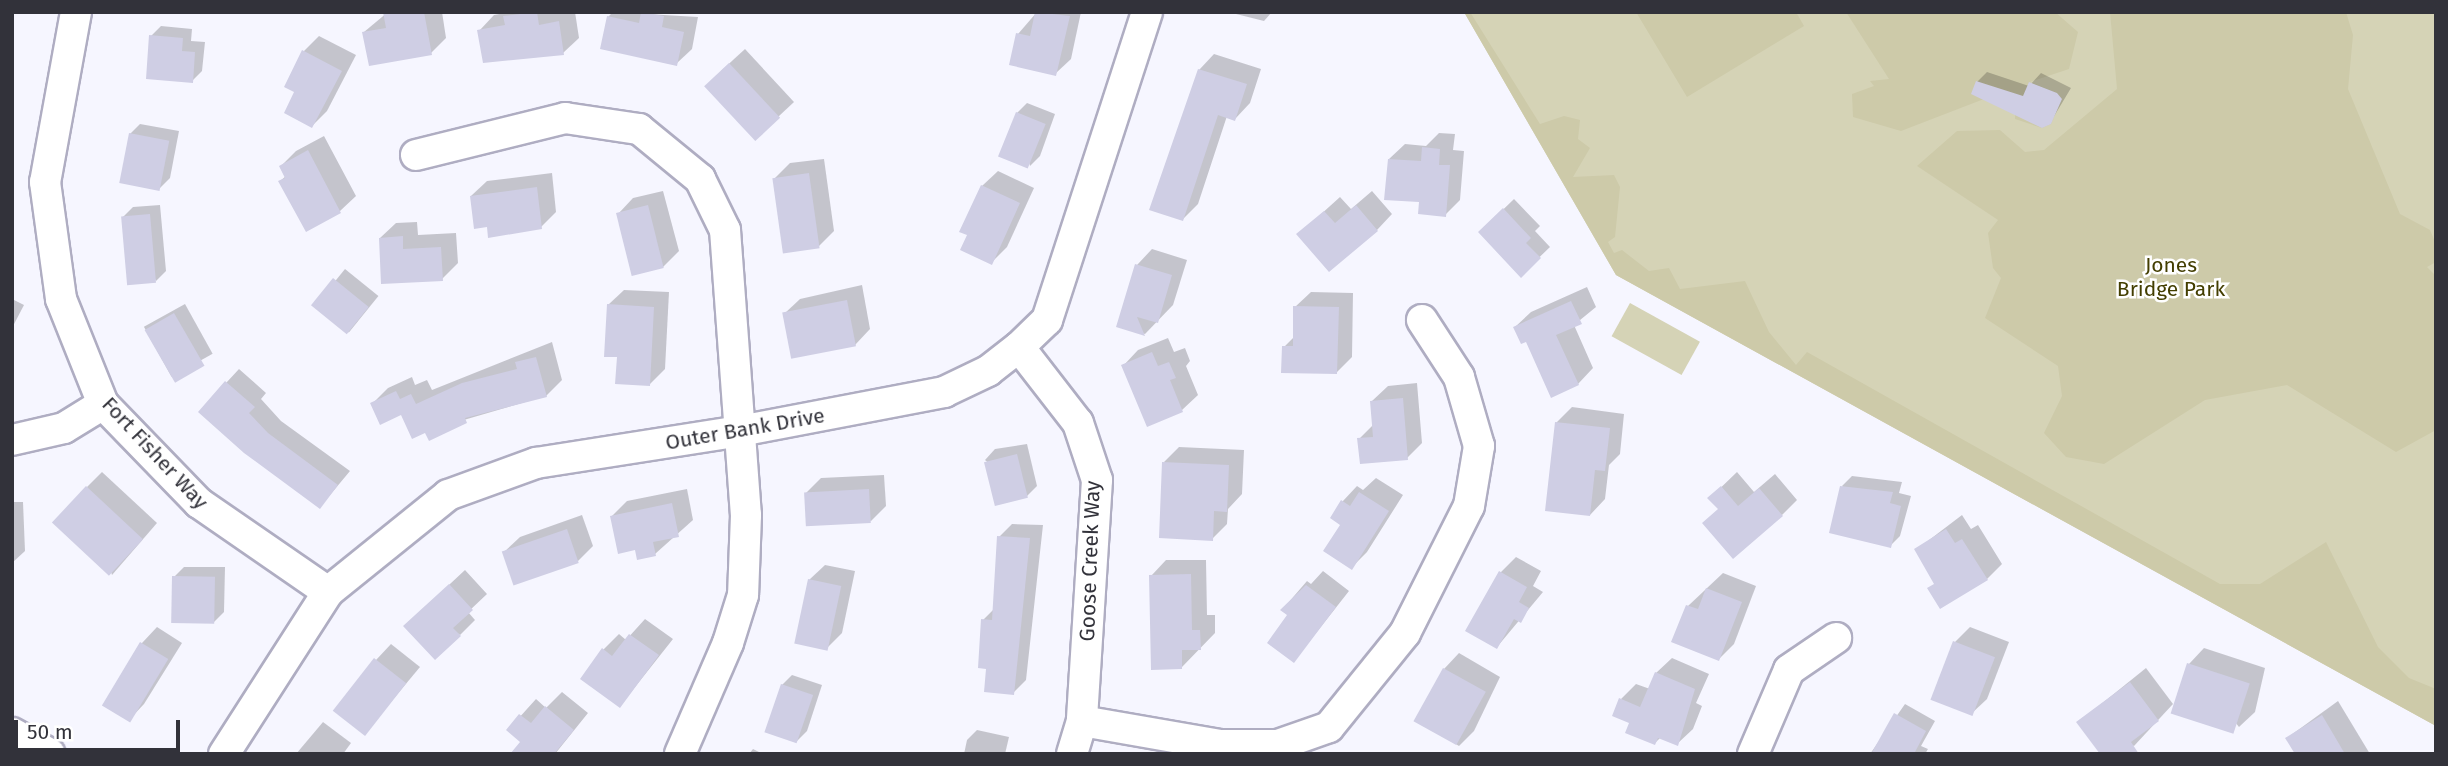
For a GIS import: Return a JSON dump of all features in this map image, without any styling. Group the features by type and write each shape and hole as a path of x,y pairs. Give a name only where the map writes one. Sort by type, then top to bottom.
{"street":[{"name":"Fort Fisher Way","path":"76,12 45,182 61,299 103,404 199,503 328,592"},
{"name":"Outer Bank Drive","path":"224,754 328,592 449,495 536,463 740,431 944,392 988,371 1019,347 1047,320 1147,12"},
{"path":"416,155 565,118 639,129 694,173 725,230 746,515 743,595 729,643 680,754"},
{"path":"1082,721 1219,745 1278,745 1329,727 1405,633 1469,506 1479,446 1459,377 1422,320"},
{"name":"Goose Creek Way","path":"1019,347 1078,423 1097,480 1082,721 1072,754"},
{"path":"12,440 64,428 103,404"},
{"path":"1753,754 1789,670 1836,638"},
{"path":"12,733 50,754"}],"green space":[{"name":"Jones Bridge Park","path":"1464,12 2436,12 2436,726 1616,275"},
{"path":"1464,12 1470,12 1540,124 1564,116 1580,120 1578,139 1590,148 1573,177 1614,175 1620,187 1615,237 1608,242 1614,253 1622,250 1649,271 1669,268 1680,289 1745,281 1769,332 1796,365 1807,352 2220,584 2260,584 2326,542 2378,647 2409,678 2436,689 2436,726 1616,275"},
{"path":"1636,12 1796,12 1804,26 1687,97"},
{"path":"1846,12 2055,12 2078,32 2069,69 2030,82 2057,93 2062,99 2051,124 2042,128 2015,119 2015,112 1984,99 1901,131 1853,117 1852,94 1874,86 1870,81 1889,79"},
{"path":"2110,12 2346,12 2353,35 2348,89 2400,214 2430,230 2436,244 2436,262 2427,267 2436,276 2436,430 2396,452 2287,385 2205,400 2104,464 2066,457 2044,433 2062,396 2058,366 1985,318 2001,278 1993,268 1988,233 1998,220 1917,166 1957,131 2000,130 2025,152 2044,150 2117,89"},
{"path":"1630,303 1700,342 1682,375 1612,336"}],"building":[{"path":"383,12 424,12 432,55 369,66 362,32 386,28"},
{"path":"537,12 539,25 559,21 564,55 483,63 477,30 505,25 503,16"},
{"path":"641,12 664,16 662,27 684,32 677,66 600,49 607,16 639,23"},
{"path":"1035,12 1070,16 1056,76 1009,65 1016,33 1030,36"},
{"path":"149,35 183,38 182,51 195,52 193,83 146,79"},
{"path":"302,50 342,71 312,128 284,113 294,92 284,87"},
{"path":"729,63 780,118 755,141 704,86"},
{"path":"1198,69 1247,84 1235,121 1218,115 1183,221 1149,210"},
{"path":"1976,81 2023,96 2029,82 2057,93 2062,99 2051,124 2042,128 1971,94"},
{"path":"1016,112 1046,124 1028,168 998,157"},
{"path":"129,133 169,141 160,191 119,183"},
{"path":"1422,147 1440,149 1439,165 1450,165 1446,217 1418,214 1419,202 1384,200 1388,159 1421,161"},
{"path":"308,150 341,213 306,232 278,181 285,178 279,166"},
{"path":"809,173 820,248 783,253 772,178"},
{"path":"981,185 1020,203 992,265 960,250 967,235 959,232"},
{"path":"537,187 542,229 488,238 487,227 474,229 470,196"},
{"path":"648,205 664,268 632,276 616,213"},
{"path":"1356,205 1378,231 1329,272 1296,234 1324,211 1335,223"},
{"path":"1503,208 1531,238 1526,243 1541,258 1521,278 1478,232"},
{"path":"150,214 156,283 127,285 121,217"},
{"path":"403,236 403,249 441,247 443,281 381,284 379,238"},
{"path":"1135,264 1172,275 1158,323 1137,317 1145,336 1116,327"},
{"path":"333,278 369,307 347,334 311,305"},
{"path":"847,300 856,346 791,359 782,313"},
{"path":"1571,301 1582,324 1556,335 1579,385 1551,398 1526,342 1521,344 1513,327"},
{"path":"607,304 654,307 650,386 615,384 617,357 604,357"},
{"path":"1293,306 1339,307 1337,374 1281,373 1282,346 1293,346"},
{"path":"174,313 205,366 175,383 145,330"},
{"path":"1152,352 1158,366 1169,362 1176,378 1170,380 1183,412 1147,427 1121,365"},
{"path":"536,357 547,397 465,418 467,423 429,441 425,433 412,439 401,415 380,425 370,403 396,391 400,399 411,394 416,404 462,383 517,369 515,362"},
{"path":"225,381 255,407 249,413 268,433 338,485 320,509 244,453 198,412"},
{"path":"1403,398 1408,460 1360,464 1357,438 1373,437 1370,401"},
{"path":"1555,422 1610,428 1605,471 1595,470 1590,516 1545,511"},
{"path":"1017,454 1028,498 995,506 984,462"},
{"path":"1162,462 1229,465 1227,512 1214,511 1213,541 1159,538"},
{"path":"86,486 143,539 109,576 52,523"},
{"path":"1721,486 1738,506 1759,488 1783,516 1733,559 1702,523 1718,509 1707,498"},
{"path":"1840,486 1893,492 1890,503 1901,506 1891,548 1829,533"},
{"path":"869,489 871,523 806,526 804,492"},
{"path":"1359,492 1389,511 1352,570 1323,551 1340,525 1330,518 1341,500 1350,506"},
{"path":"672,503 679,537 653,542 656,556 637,560 635,550 618,554 610,516"},
{"path":"567,529 579,563 513,586 502,551"},
{"path":"1946,529 1955,543 1962,539 1988,580 1940,609 1927,588 1934,584 1914,549"},
{"path":"997,536 1030,538 1014,695 984,692 986,669 978,668 981,619 992,620"},
{"path":"1499,571 1527,587 1519,602 1529,608 1521,623 1514,619 1497,649 1465,631"},
{"path":"1191,574 1192,630 1200,630 1201,650 1182,650 1182,669 1151,670 1149,575"},
{"path":"172,576 215,577 214,624 171,623"},
{"path":"808,579 841,586 828,651 794,644"},
{"path":"449,584 473,610 453,628 461,636 435,660 403,626"},
{"path":"1306,585 1336,607 1294,663 1267,643 1287,615 1280,610"},
{"path":"1706,588 1742,602 1719,661 1671,642 1686,605 1698,609"},
{"path":"629,634 659,655 620,708 580,679 602,648 612,656"},
{"path":"1953,641 1995,657 1972,716 1930,700"},
{"path":"140,642 168,659 130,722 102,705"},
{"path":"374,658 406,683 365,736 333,711"},
{"path":"2187,663 2250,683 2233,734 2171,713"},
{"path":"1443,668 1486,692 1456,745 1413,721"},
{"path":"1655,672 1695,689 1678,746 1658,738 1655,745 1625,733 1629,723 1612,716 1619,698 1640,707"},
{"path":"2130,682 2159,721 2131,742 2139,754 2100,754 2076,722"},
{"path":"781,684 813,695 797,743 764,732"},
{"path":"545,706 574,730 554,754 510,754 520,742 506,730 519,714 531,723"},
{"path":"1894,713 1926,731 1914,754 1871,754"},
{"path":"2322,715 2345,754 2295,754 2285,738"}]}
